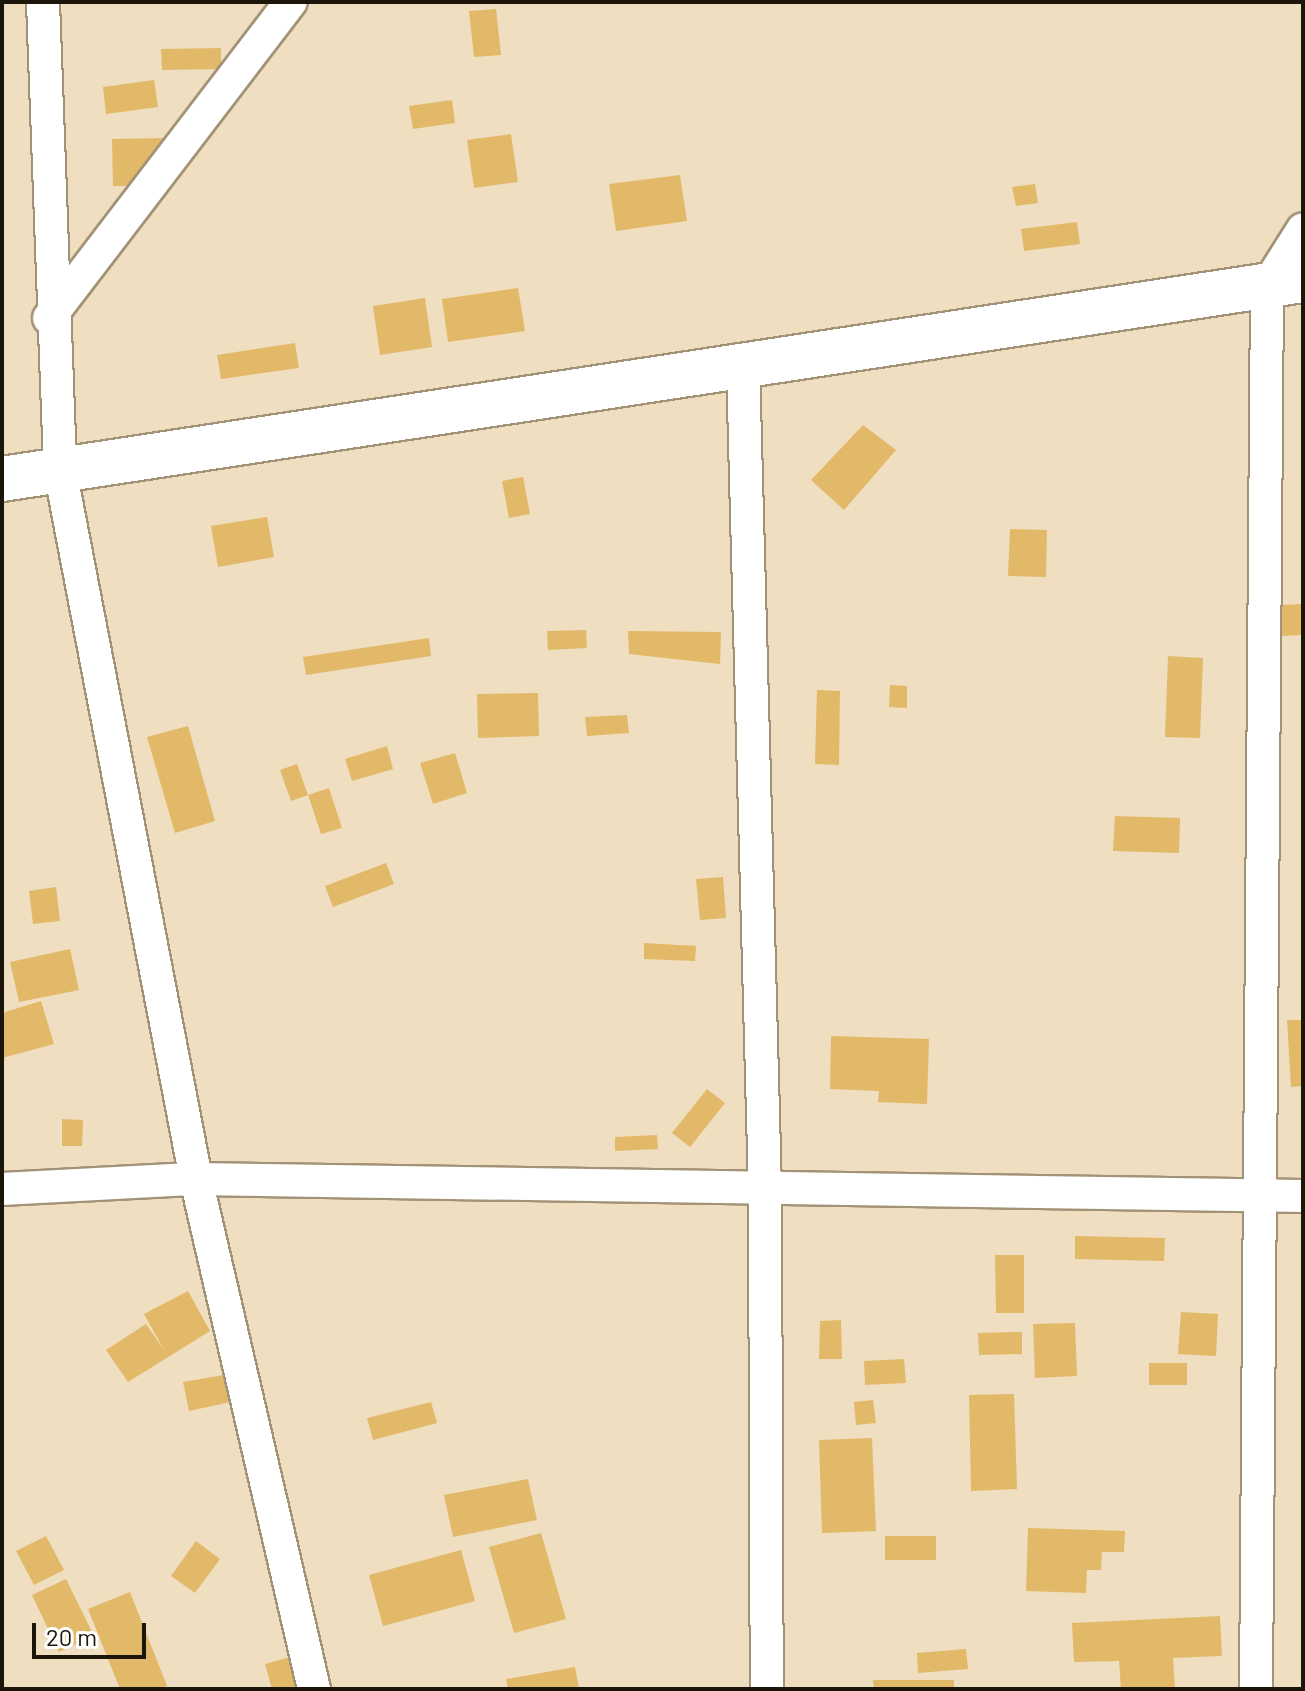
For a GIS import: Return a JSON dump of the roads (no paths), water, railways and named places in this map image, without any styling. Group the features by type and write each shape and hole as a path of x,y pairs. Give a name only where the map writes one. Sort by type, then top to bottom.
{"street":[{"path":"43,2 49,318 60,470 196,1179 314,1689"},
{"path":"49,318 291,2"},
{"path":"1256,1689 1259,1195 1285,283 1303,229"},
{"path":"2,479 1285,283"},
{"path":"743,366 765,1191 767,1689"},
{"path":"2,1189 196,1179 765,1191 1303,1196"}]}
